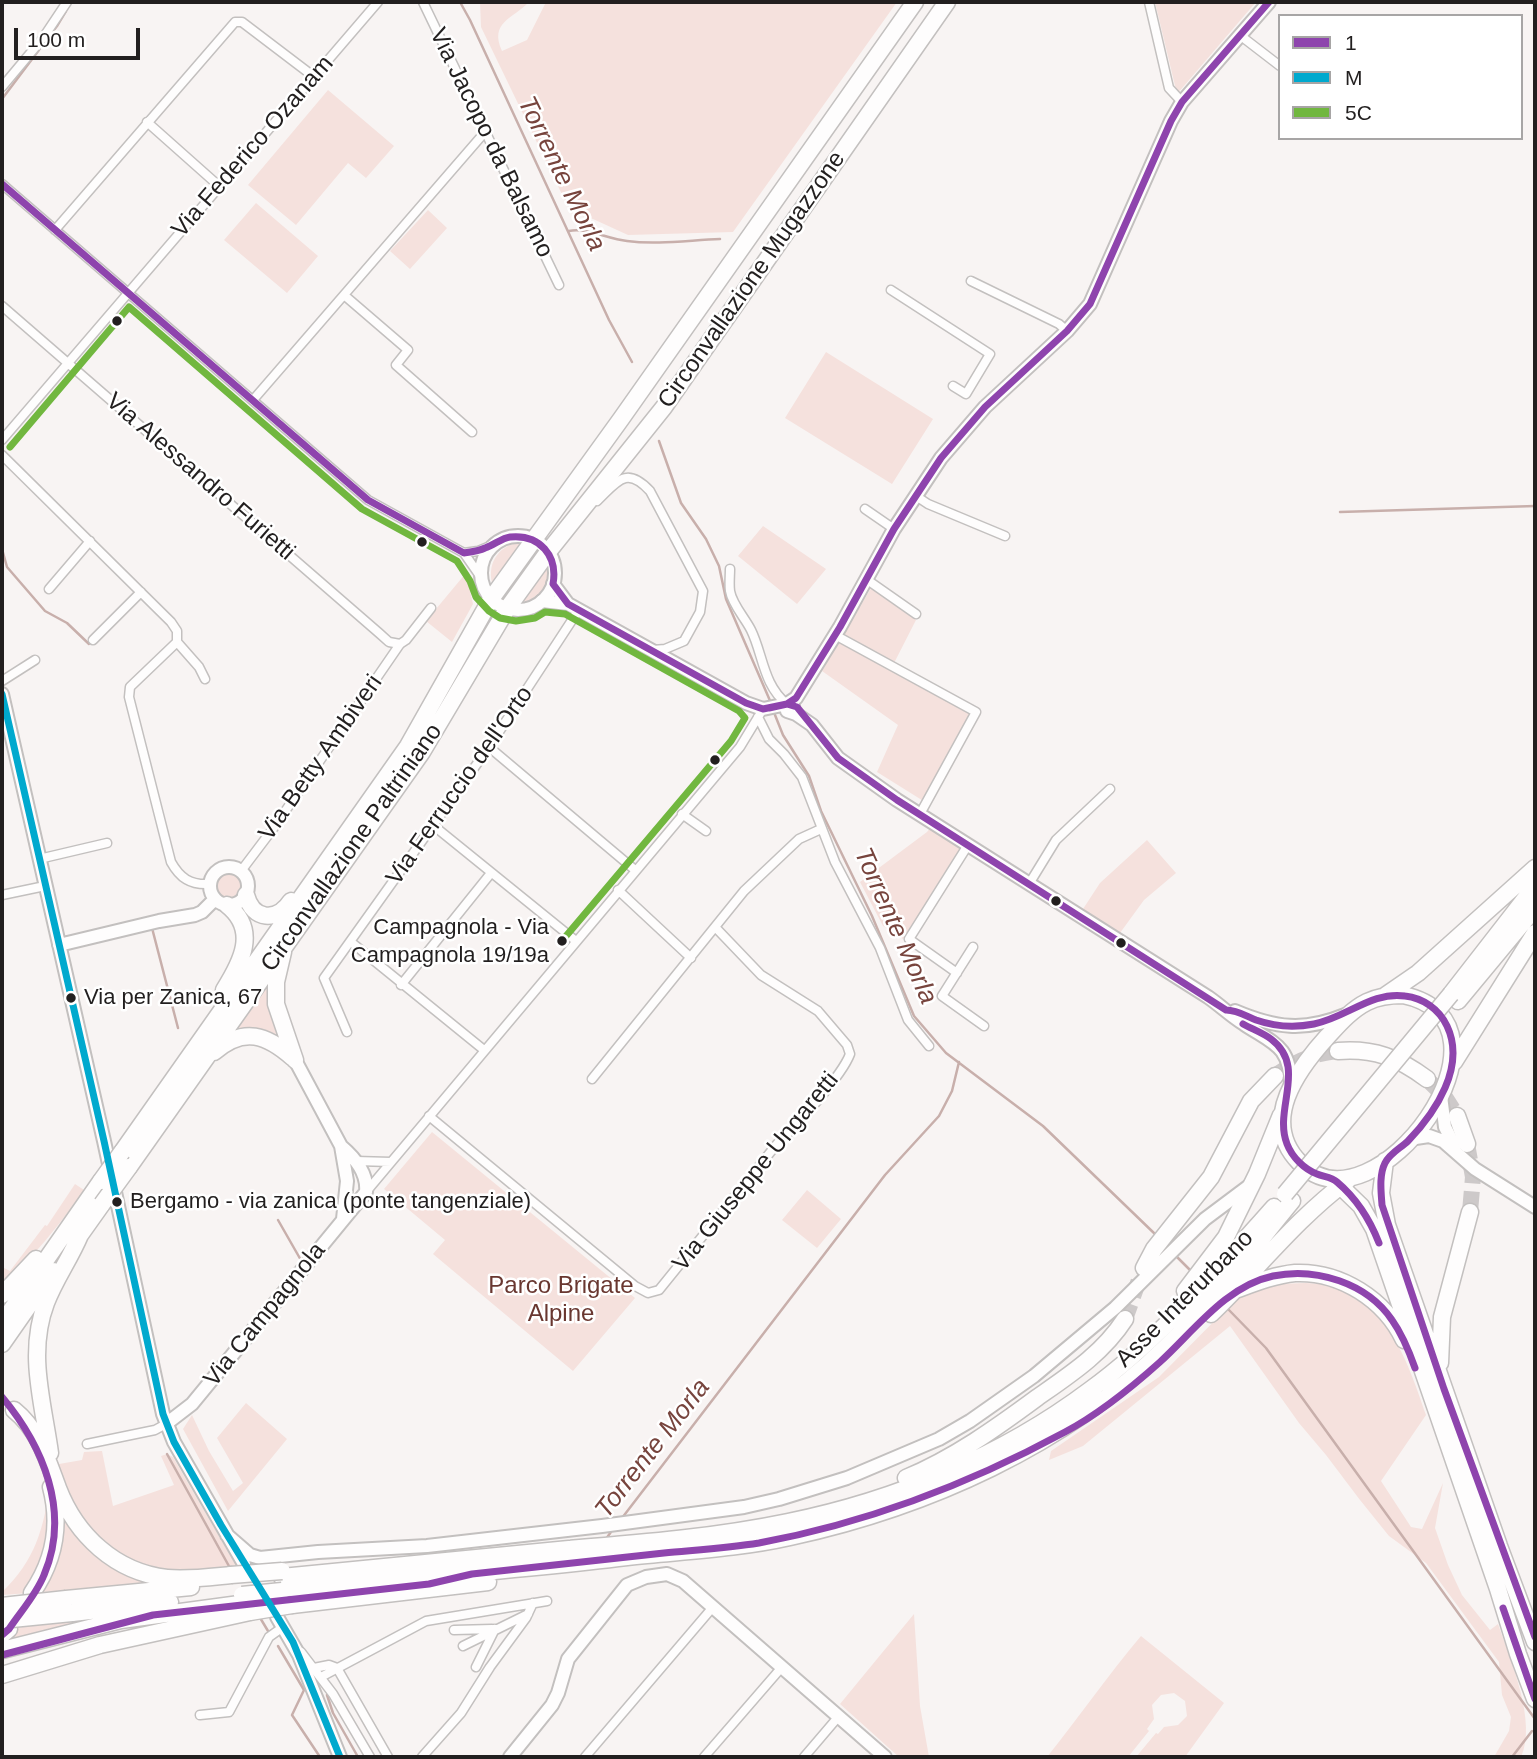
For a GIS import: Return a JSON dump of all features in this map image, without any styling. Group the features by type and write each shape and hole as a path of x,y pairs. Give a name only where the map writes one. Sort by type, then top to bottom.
{"highway":[{"name":"Circonvallazione Mugazzone","path":"533,539 621,419 914,2"},
{"name":"Circonvallazione Mugazzone","path":"548,552 664,407 947,2"},
{"name":"Circonvallazione Paltriniano","path":"2,1323 75,1230 102,1204 125,1159 201,1053 396,764 491,600 533,539"},
{"name":"Circonvallazione Paltriniano","path":"201,1053 286,943 422,752 507,609 548,552"},
{"path":"246,895 250,907 258,914 271,916 285,911 384,770 396,764"},
{"path":"1222,1283 1226,1237 1257,1174 1291,1086 1315,1050 1364,1003 1384,996 1418,973 1535,868"},
{"name":"Asse Interurbano","path":"1454,998 1535,886"},
{"path":"201,1053 212,1010 236,972 244,952 244,931 240,919 236,912 221,903"},
{"name":"Asse Interurbano","path":"2,1606 69,1606 241,1594 285,1589 320,1573 656,1541 788,1523 899,1491 995,1450 1057,1414 1093,1389 1151,1338 1222,1283 1454,998 1535,908"},
{"path":"2,1656 241,1594 285,1589 429,1584 472,1574 790,1537 850,1522 905,1504 960,1483 1018,1454 1054,1440 1114,1399 1159,1363 1200,1300 1290,1229 1341,1181 1373,1170 1409,1140 1441,1096 1452,1067 1535,933"},
{"path":"286,943 276,982 276,1003 295,1060"},
{"path":"1384,996 1411,996 1431,1005 1441,1015 1447,1024 1452,1044 1452,1067"},
{"path":"201,1053 235,1039 257,1036 274,1041 295,1060"},
{"path":"1338,1051 1360,1050 1385,1055 1427,1079"},
{"path":"1152,1261 1177,1219 1211,1177 1251,1101 1275,1076"},
{"path":"1282,1113 1284,1135 1296,1159 1311,1172 1341,1181 1361,1206 1374,1229 1535,1699"},
{"path":"1457,1116 1467,1144"},
{"name":"Circonvallazione Paltriniano","path":"2,1344 75,1230 101,1181 125,1159"},
{"path":"1385,1160 1381,1183 1385,1215 1533,1636"},
{"path":"1444,1389 1439,1357 1442,1317 1470,1212"},
{"path":"2,1295 75,1230"},
{"path":"53,1472 38,1383 37,1340 46,1304 55,1282 70,1259 75,1230"},
{"path":"1222,1283 1295,1273 1331,1277 1363,1292 1391,1318 1399,1330 1430,1411 1448,1444"},
{"path":"656,1541 813,1511 910,1476 981,1438 1093,1358 1125,1319"},
{"path":"2,1397 37,1436 74,1521 92,1543 136,1570 241,1594"},
{"path":"14,1410 41,1458 50,1481 55,1507 52,1553 44,1576 32,1593"},
{"path":"285,1589 464,1586 543,1567"},
{"path":"1498,1589 1535,1679"},
{"path":"2,1675 124,1639 241,1594"},
{"name":"Asse Interurbano","path":"4,1628 69,1606"},
{"path":"2,1650 89,1627 153,1615"}],"main road":[{"path":"776,710 806,682 894,529 941,458 968,426 1067,331 1090,304 1171,121 1182,102 1269,2"},
{"path":"513,536 533,539 548,552 554,565 553,584 542,601 528,609 507,609 491,600 483,588 480,576 484,558 495,544 513,536"},
{"path":"553,584 573,607"},
{"path":"542,601 573,607 746,703 776,710 812,725 838,758 920,814 1278,1045 1288,1062 1291,1086"},
{"path":"2,694 4,721 46,886 166,1424 244,1564"},
{"path":"59,944 195,915 221,903 238,903 246,895 248,882 241,871 230,866 214,873 209,884 221,903"},
{"path":"1226,1010 1289,1027 1320,1023 1352,1012"},
{"path":"295,1060 351,1165 358,1189 366,1192"},
{"path":"1441,1096 1448,1134 1466,1161"},
{"path":"1409,1140 1426,1136 1449,1145 1466,1161 1535,1207"},
{"path":"343,1219 351,1165"},
{"path":"227,1535 250,1555 267,1558 464,1542 744,1507 846,1478 939,1439 970,1421 1034,1376 1105,1317 1152,1261 1247,1188 1257,1174"},
{"name":"Via Campagnola","path":"166,1424 192,1404 366,1192"},
{"path":"510,1757 552,1705 568,1659 626,1585 646,1577 667,1574 683,1581 885,1757"},
{"path":"276,1628 293,1642 340,1757"}],"street":[{"path":"2,87 43,38 67,2"},
{"name":"Via Federico Ozanam","path":"2,440 378,2"},
{"name":"Via Jacopo da Balsamo","path":"424,2 559,285"},
{"path":"1149,2 1169,88 1182,102"},
{"path":"55,230 237,21 242,22 313,76"},
{"path":"1241,36 1278,64"},
{"path":"148,122 219,186"},
{"path":"253,400 485,132"},
{"path":"2,184 368,500 464,553 480,576"},
{"path":"971,281 1059,324 1067,331"},
{"path":"891,290 990,354 965,394 953,386"},
{"path":"344,295 408,350 396,365 472,432"},
{"name":"Via Alessandro Furietti","path":"2,306 390,642 400,644"},
{"path":"2,455 171,622 177,631 177,642 199,667 205,679"},
{"path":"571,523 619,480 632,477 650,491 703,591 699,612 684,640 665,649 650,650"},
{"path":"916,496 928,504 1005,536"},
{"path":"865,509 894,529"},
{"path":"49,589 90,541"},
{"path":"464,553 495,544"},
{"path":"730,569 730,593 758,645 758,656 774,690 776,710 769,739 802,777 835,862 880,948 908,1020 929,1046"},
{"path":"866,579 916,614"},
{"path":"93,640 141,592"},
{"name":"Via Ferruccio dell'Orto","path":"347,1032 324,978 489,747 573,607"},
{"name":"Via Betty Ambiveri","path":"241,871 400,644 430,608"},
{"path":"835,635 976,712 920,814"},
{"path":"177,642 130,687 129,697 171,862 177,874 190,883 209,884"},
{"path":"2,681 35,660"},
{"name":"Via Campagnola","path":"366,1192 682,814 776,710"},
{"path":"489,747 635,870"},
{"path":"1029,884 1056,840 1110,789"},
{"path":"682,814 706,831"},
{"path":"434,826 576,941"},
{"path":"592,1080 744,891 799,839 821,829"},
{"path":"39,859 107,843"},
{"path":"957,972 909,939 968,845"},
{"path":"401,985 491,873"},
{"path":"2,895 46,886"},
{"path":"618,890 691,958"},
{"name":"Via Giuseppe Ungaretti","path":"429,1116 635,1286 652,1293 659,1290 776,1144 787,1136 821,1096 850,1054 847,1045 818,1011 761,975 716,928"},
{"path":"351,942 484,1050"},
{"path":"972,947 942,996 984,1026"},
{"path":"351,1165 391,1162"},
{"path":"87,1444 155,1430 166,1424"},
{"path":"321,1677 426,1621 547,1601"},
{"path":"422,1757 461,1713 533,1603"},
{"path":"585,1757 713,1607"},
{"path":"463,1646 528,1614"},
{"path":"200,1715 229,1712 276,1628"},
{"path":"454,1630 495,1629"},
{"path":"476,1667 495,1629"},
{"path":"293,1642 321,1677 370,1757"},
{"path":"314,1668 329,1665 337,1668 388,1757"},
{"path":"704,1757 782,1667"},
{"path":"804,1757 839,1716"}],"green space":[{"path":"480,2 529,2 501,27 498,34 502,51 527,40 546,2 897,2 733,232 628,235 593,219 571,213 481,27"},
{"path":"1155,2 1256,2 1177,94"},
{"path":"328,90 394,146 366,178 348,163 296,225 248,185"},
{"path":"256,203 318,256 287,293 224,240"},
{"path":"428,210 447,228 410,269 390,251"},
{"path":"826,352 933,419 892,484 785,418"},
{"path":"763,526 826,569 797,604 738,556"},
{"path":"522,542 493,584 491,568 497,555 507,546"},
{"path":"549,562 550,577 545,590 535,599 521,604"},
{"path":"466,573 473,604 452,642 426,621"},
{"path":"871,588 916,620 891,669 972,713 925,802 877,772 898,725 822,671"},
{"path":"932,826 963,845 903,939 883,926 860,882"},
{"path":"1147,840 1176,873 1144,900 1120,933 1083,909 1100,883"},
{"path":"228,871 238,875 242,885 238,895 228,899 218,895 214,885 218,875"},
{"path":"271,978 286,1042 233,1035"},
{"name":"Parco Brigate Alpine","path":"432,1132 635,1298 573,1371 433,1254 445,1240 384,1189"},
{"path":"75,1184 84,1190 45,1241 2,1287 2,1267 10,1271 45,1225 47,1226"},
{"path":"807,1190 841,1219 817,1248 782,1220"},
{"path":"1278,1284 1334,1286 1369,1307 1383,1322 1404,1357 1426,1415 1381,1481 1411,1527 1422,1529 1443,1483 1435,1528 1462,1595 1490,1630 1498,1624 1524,1709 1525,1743 1521,1757 1494,1757 1509,1731 1511,1717 1502,1695 1499,1662 1426,1563 1389,1536 1360,1500 1299,1423 1230,1326 1083,1446 1049,1460 1051,1451 1159,1377 1237,1298"},
{"path":"246,1403 287,1439 228,1511 183,1429 192,1415 209,1451 233,1491 243,1483 217,1438"},
{"path":"102,1451 113,1506 174,1485 161,1456 167,1454 173,1457 237,1567 174,1574 123,1560 80,1521 54,1459 57,1459 59,1464 82,1460 84,1452"},
{"path":"50,1484 84,1539 167,1583 2,1595 23,1568 36,1543 45,1515"},
{"path":"914,1614 920,1706 929,1757 899,1757 840,1704"},
{"path":"100,1617 2,1643 2,1633 29,1625"},
{"path":"1141,1636 1224,1703 1185,1757 1136,1757 1156,1733 1164,1727 1178,1725 1187,1716 1185,1701 1174,1693 1161,1695 1152,1705 1154,1719 1147,1729 1149,1731 1128,1757 1047,1757 1117,1666"}],"waterway":[{"name":"Torrente Morla","path":"460,2 609,320 632,362"},
{"path":"2,99 66,11"},
{"path":"569,231 638,242 720,239"},
{"name":"Torrente Morla","path":"659,441 681,503 706,539 719,566 726,599 771,703"},
{"path":"1340,512 1535,506"},
{"path":"2,549 7,567 45,611 67,623 89,644"},
{"name":"Torrente Morla","path":"773,710 783,735 809,776 821,811 872,916 914,1016 946,1053 1043,1126 1156,1235"},
{"path":"152,928 178,1028"},
{"name":"Torrente Morla","path":"622,1518 885,1175 939,1116 952,1091 959,1062"},
{"path":"278,1220 302,1262"},
{"path":"1175,1255 1193,1273"},
{"path":"1227,1308 1266,1348 1535,1719"},
{"path":"167,1454 230,1568"},
{"name":"Torrente Morla","path":"606,1539 613,1529"},
{"path":"259,1616 268,1631"},
{"path":"278,1646 304,1690 292,1715 320,1757"},
{"path":"327,1695 333,1713 358,1757"},
{"path":"1512,1757 1532,1731"}],"tunnel":[{"path":"1275,1076 1305,1059 1338,1051"},
{"path":"1427,1079 1445,1097 1457,1116"},
{"path":"1467,1144 1473,1177 1470,1212"},
{"path":"1125,1319 1139,1280"}],"transit line":[{"name":"1","path":"769,708 787,704 796,698 840,627 894,529 941,458 985,407 1067,331 1090,304 1171,121 1182,102 1269,2"},
{"name":"1","path":"2,184 368,500 464,553 480,550 510,537 521,537 538,543 550,556 553,564 553,584 568,604 746,703 763,709 787,704 797,707 838,758 897,800 1226,1010 1263,1022 1292,1026 1326,1021 1381,997 1405,996 1430,1005 1444,1020 1452,1041 1450,1072 1445,1088 1429,1116 1408,1141 1387,1159 1381,1178 1382,1205 1444,1389 1535,1637"},
{"name":"5C","path":"10,447 129,307 362,509 457,561 470,581 476,597 489,611 500,618 516,621 535,618 545,612 565,614 739,711 745,718 731,741 561,942"},
{"name":"M","path":"2,694 163,1414 174,1442 221,1525 293,1642 340,1757"},
{"name":"1","path":"1243,1024 1271,1039 1282,1050 1287,1062 1289,1075 1284,1131 1292,1153 1308,1169 1332,1179 1344,1188 1362,1210 1379,1243"},
{"name":"1","path":"2,1655 153,1615 429,1584 472,1574 747,1545 839,1525 954,1485 1078,1425 1138,1381 1226,1299 1256,1281 1273,1276 1323,1276 1355,1287 1369,1296 1396,1325 1415,1368"},
{"name":"1","path":"2,1397 17,1416 40,1458 53,1504 55,1528 52,1551 41,1582 2,1635"},
{"name":"1","path":"1503,1608 1535,1699"}],"place":[{"name":"Campagnola - Via Campagnola 19/19a","path":"562,941"},
{"name":"Via per Zanica, 67","path":"71,998"},
{"name":"Bergamo - via zanica (ponte tangenziale)","path":"117,1202"}]}
